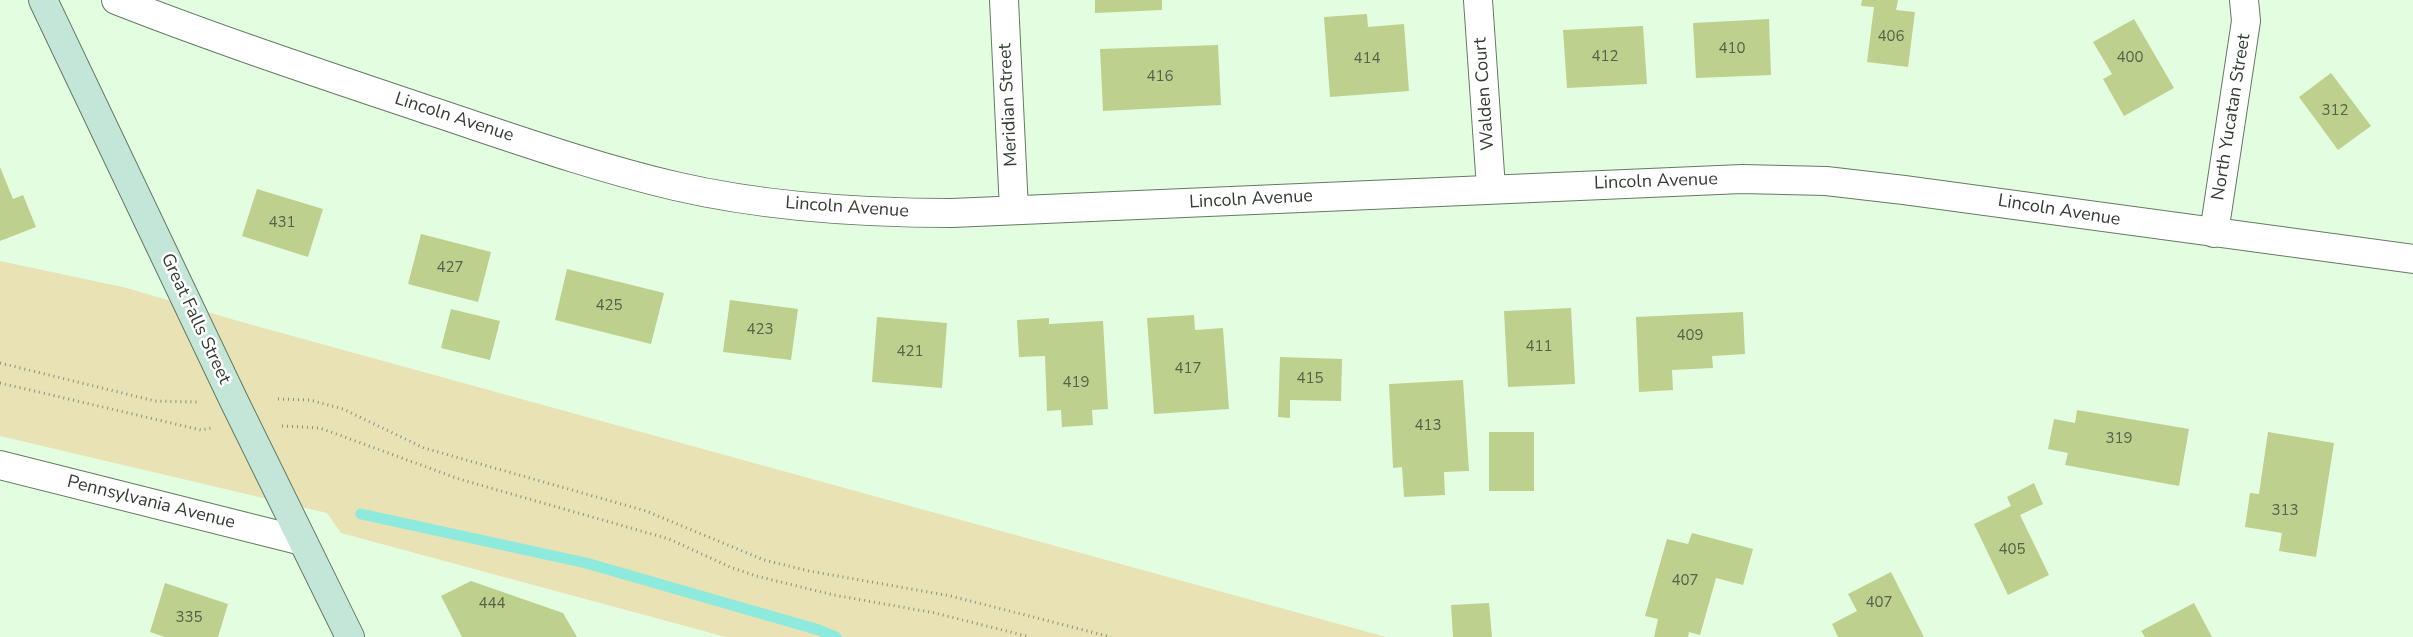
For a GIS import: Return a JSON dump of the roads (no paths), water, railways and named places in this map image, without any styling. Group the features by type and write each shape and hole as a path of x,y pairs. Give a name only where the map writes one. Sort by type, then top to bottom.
{"main road":[{"name":"Great Falls Street","path":"43,0 246,426 350,637"}],"street":[{"name":"Lincoln Avenue","path":"116,0 206,35 304,69 584,161 676,186 774,202 872,212 952,213 1491,188 1742,179 1826,182 1987,201 2413,260"},
{"name":"Meridian Street","path":"1004,0 1014,210"},
{"name":"Walden Court","path":"1478,0 1491,188"},
{"name":"North Yucatan Street","path":"2214,233 2246,21 2244,0"},
{"name":"Pennsylvania Avenue","path":"0,465 302,541"}],"waterway":[{"path":"361,514 586,563 819,630 836,637"}]}
